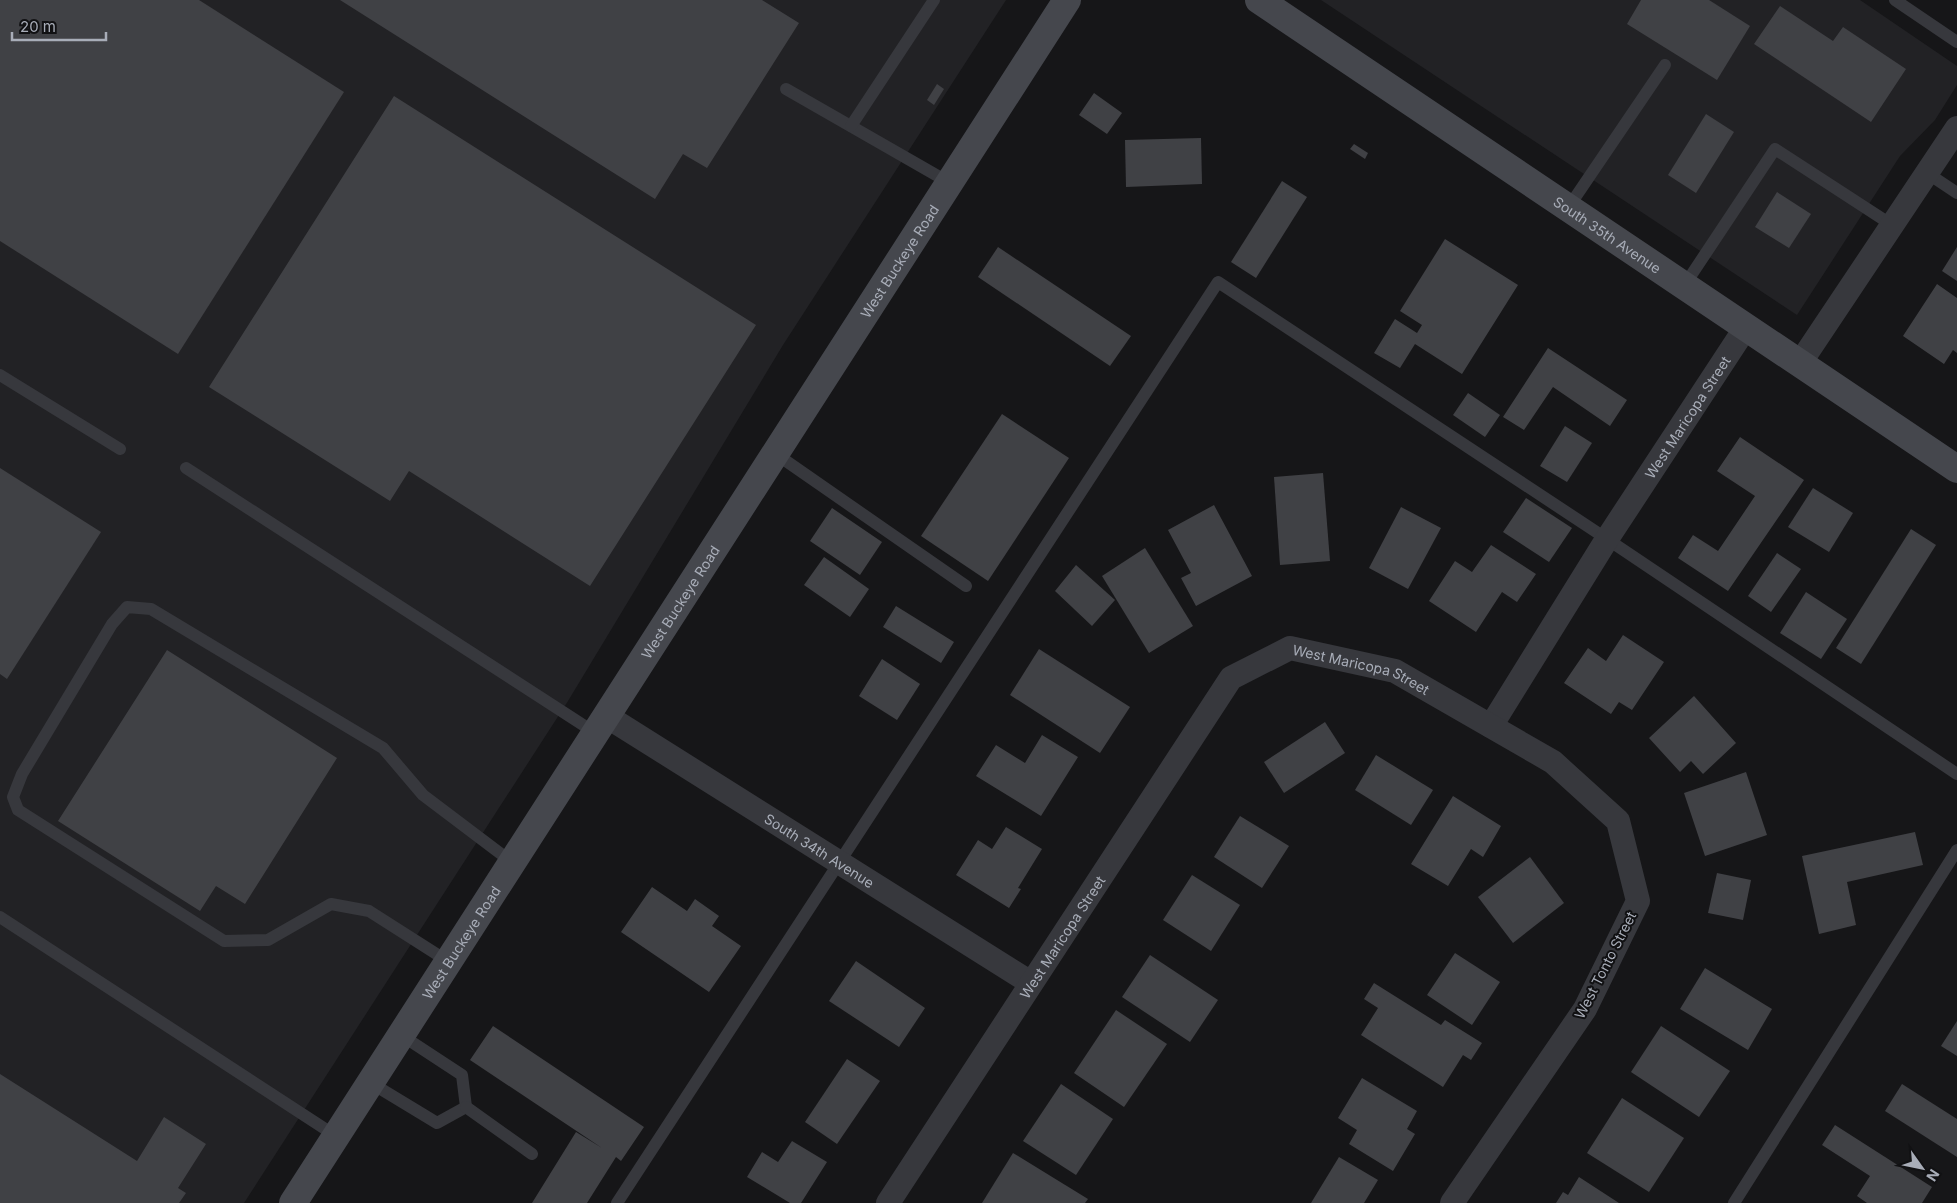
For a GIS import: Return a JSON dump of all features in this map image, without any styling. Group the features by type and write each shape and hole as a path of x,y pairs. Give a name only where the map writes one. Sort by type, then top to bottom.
{"main road":[{"name":"West Buckeye Road","path":"293,1203 450,962 1067,0"},
{"name":"South 35th Avenue","path":"1259,0 1957,469"}],"street":[{"path":"1800,363 1957,128"},
{"name":"West Maricopa Street","path":"888,1203 1231,678 1290,648 1395,671 1490,726 1607,539 1746,327"},
{"name":"South 34th Avenue","path":"602,725 839,862 1031,982"},
{"name":"West Tonto Street","path":"1452,1203 1585,1009 1638,901 1618,821 1552,762 1490,726"}],"lane":[{"path":"850,126 934,0"},
{"path":"1895,0 1957,42"},
{"path":"1568,208 1665,65"},
{"path":"786,89 950,183"},
{"path":"1684,286 1775,149 1892,225"},
{"path":"1927,173 1957,193"},
{"path":"617,1203 1218,282 1607,539 1957,774"},
{"path":"0,374 120,450"},
{"path":"776,454 966,586"},
{"path":"186,468 602,725"},
{"path":"450,962 368,911 330,904 268,940 224,941 18,810 13,797 22,774 112,624 127,607 151,609 383,748 423,795 513,863"},
{"path":"1734,1203 1957,850"},
{"path":"0,917 336,1136"},
{"path":"402,1035 462,1075 466,1107 532,1154"},
{"path":"371,1083 437,1123 466,1107"}],"shaded area":[{"path":"0,0 1006,0 783,345 568,701 244,1203 0,1203"},
{"path":"1321,0 1860,0 1957,66 1957,85 1935,120 1900,156 1797,315"}],"building":[{"path":"0,0 199,0 344,92 178,354 0,241"},
{"path":"340,0 762,0 799,23 707,168 683,154 655,199"},
{"path":"1641,0 1709,0 1750,26 1717,80 1627,24"},
{"path":"1780,6 1833,41 1843,27 1906,69 1871,122 1754,44"},
{"path":"937,84 944,89 934,105 927,100"},
{"path":"1094,93 1122,113 1107,134 1079,115"},
{"path":"394,96 756,325 590,586 409,471 390,501 209,387"},
{"path":"1706,114 1734,132 1696,193 1668,175"},
{"path":"1201,138 1202,184 1126,187 1125,140"},
{"path":"1354,144 1368,153 1365,159 1350,149"},
{"path":"1282,181 1307,197 1256,278 1231,262"},
{"path":"1777,192 1811,214 1789,248 1755,227"},
{"path":"1445,239 1518,285 1462,374 1415,344 1400,368 1374,353 1395,319 1417,333 1422,325 1400,311"},
{"path":"998,247 1131,336 1110,366 978,277"},
{"path":"1957,247 1957,281 1942,271"},
{"path":"1937,284 1957,298 1957,353 1953,350 1944,364 1903,336"},
{"path":"1548,348 1627,400 1610,426 1553,387 1524,430 1503,417"},
{"path":"1468,393 1500,415 1485,437 1453,415"},
{"path":"1002,414 1069,458 988,581 921,536"},
{"path":"1565,426 1592,443 1567,482 1540,466"},
{"path":"1740,437 1804,480 1728,591 1678,558 1693,535 1718,551 1755,496 1717,471"},
{"path":"0,468 101,532 7,679 0,674"},
{"path":"1323,473 1330,561 1280,565 1274,477"},
{"path":"1813,488 1853,513 1829,552 1788,527"},
{"path":"1526,498 1572,528 1549,562 1503,532"},
{"path":"1214,505 1252,576 1196,606 1181,578 1191,573 1168,530"},
{"path":"1401,507 1441,528 1408,589 1369,568"},
{"path":"832,508 882,542 860,575 810,541"},
{"path":"1911,529 1936,545 1861,664 1836,648"},
{"path":"1491,545 1536,574 1517,602 1502,592 1476,632 1429,601 1455,561 1472,572"},
{"path":"1145,548 1193,626 1149,653 1102,576"},
{"path":"1777,553 1801,569 1771,612 1748,596"},
{"path":"824,557 869,589 850,617 804,585"},
{"path":"1076,565 1115,600 1092,626 1055,591"},
{"path":"1806,592 1847,619 1821,659 1780,633"},
{"path":"896,606 954,642 941,663 883,627"},
{"path":"1623,635 1664,662 1632,710 1619,702 1611,714 1564,683 1588,648 1606,661"},
{"path":"1039,649 1130,707 1100,753 1010,695"},
{"path":"167,650 337,758 245,904 216,886 200,911 58,821"},
{"path":"882,659 920,684 897,720 859,696"},
{"path":"1694,696 1736,743 1703,774 1691,761 1680,772 1649,738"},
{"path":"1325,722 1345,753 1284,793 1264,762"},
{"path":"1042,735 1078,757 1041,816 976,776 996,745 1025,763"},
{"path":"1376,755 1433,790 1411,825 1355,790"},
{"path":"1746,772 1767,835 1705,856 1684,793"},
{"path":"1453,796 1501,826 1483,857 1471,849 1448,886 1411,864"},
{"path":"1240,816 1289,846 1262,888 1214,857"},
{"path":"1006,827 1042,849 1018,888 1021,889 1009,908 956,875 978,840 992,849"},
{"path":"1915,832 1923,865 1847,882 1856,925 1819,934 1802,856"},
{"path":"1530,857 1564,903 1513,943 1478,897"},
{"path":"1717,873 1751,880 1743,920 1708,913"},
{"path":"1192,875 1240,905 1211,951 1163,920"},
{"path":"652,887 687,911 695,899 719,916 712,926 741,946 709,992 621,932"},
{"path":"1455,953 1500,982 1472,1025 1427,995"},
{"path":"1150,955 1218,1000 1190,1042 1122,997"},
{"path":"856,961 925,1008 899,1047 829,1001"},
{"path":"1705,968 1772,1009 1748,1050 1680,1009"},
{"path":"1374,983 1441,1025 1445,1020 1482,1043 1471,1060 1463,1055 1443,1087 1361,1035 1378,1008 1364,999"},
{"path":"1116,1010 1167,1044 1124,1107 1074,1073"},
{"path":"1957,1021 1957,1056 1941,1046"},
{"path":"493,1026 644,1127 621,1161 616,1157 587,1203 532,1203 576,1132 602,1148 470,1060"},
{"path":"1661,1026 1730,1071 1699,1117 1631,1072"},
{"path":"847,1059 880,1081 837,1144 805,1122"},
{"path":"0,1074 137,1161 164,1117 206,1144 178,1188 186,1193 179,1203 0,1203"},
{"path":"1362,1078 1417,1111 1407,1129 1415,1134 1393,1171 1349,1144 1357,1130 1338,1118"},
{"path":"1061,1084 1113,1119 1076,1175 1023,1141"},
{"path":"1902,1084 1957,1119 1957,1157 1885,1111"},
{"path":"1622,1098 1684,1138 1649,1192 1587,1153"},
{"path":"1835,1125 1932,1187 1922,1203 1867,1203 1857,1196 1870,1176 1822,1145"},
{"path":"792,1141 827,1162 801,1203 790,1203 747,1177 762,1152 778,1162"},
{"path":"1013,1153 1088,1199 1085,1203 982,1203"},
{"path":"1339,1157 1378,1180 1364,1203 1311,1203"},
{"path":"1579,1177 1619,1203 1556,1203 1563,1192 1568,1195"}]}
